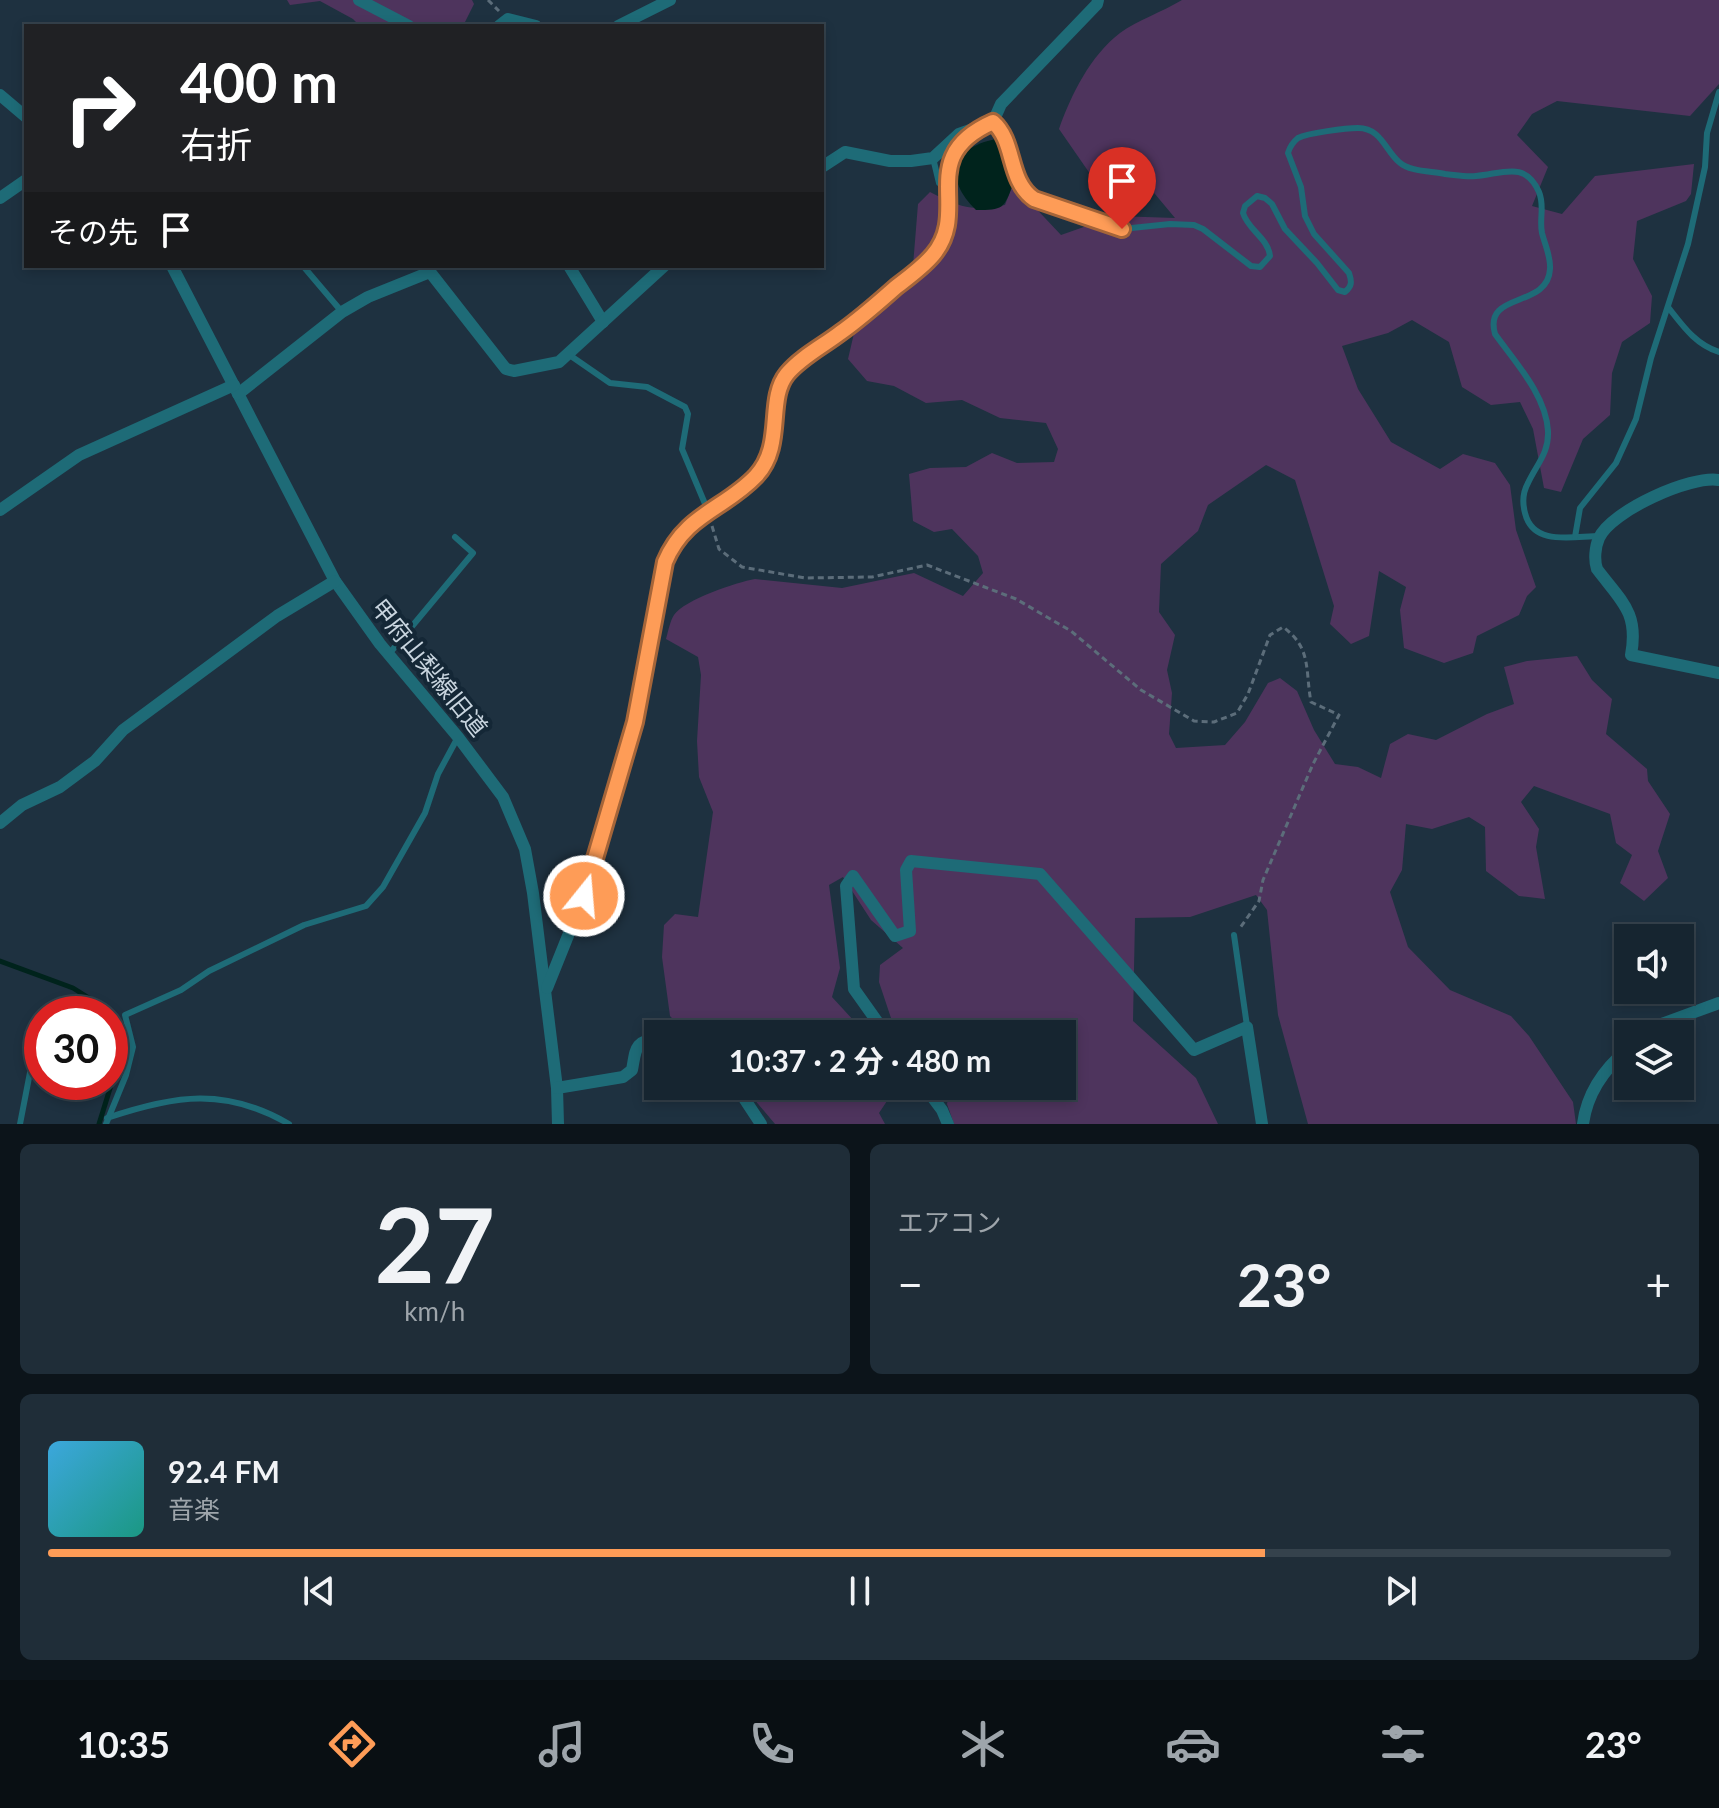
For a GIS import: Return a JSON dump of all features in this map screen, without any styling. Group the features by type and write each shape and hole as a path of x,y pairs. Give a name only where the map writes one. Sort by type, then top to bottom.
{"street":[{"path":"359,0 405,24"},
{"path":"622,24 670,0"},
{"path":"824,166 845,152 890,161 933,158 959,134 993,122 1001,104 1098,0"},
{"path":"502,24 508,19 528,24"},
{"path":"0,95 24,115"},
{"path":"547,988 584,896 620,776 635,722 665,562 671,548 684,531 754,479 763,468 770,455 780,387 786,375 848,328 937,250 948,226 947,170 950,160 974,130"},
{"path":"0,198 24,181"},
{"name":"甲府山梨線旧道","path":"173,268 335,581 389,654 497,786 525,849 547,988 558,1124"},
{"path":"570,268 603,322"},
{"path":"0,510 79,455 236,389 342,312 368,297 434,269 506,369 514,371 559,362 662,268"},
{"path":"1719,480 1704,478 1651,496 1600,536 1594,561 1633,620 1631,655 1719,673"},
{"path":"0,823 22,805 60,787 95,761 123,730 277,616 335,581"},
{"path":"876,1020 854,989 846,886 853,876 895,936 910,931 906,870 911,861 1040,874 1194,1050 1247,1027 1262,1124"},
{"path":"1670,1020 1719,1003"},
{"path":"557,1088 623,1077 632,1070 637,1046 644,1040"},
{"path":"1583,1124 1585,1111 1600,1078 1614,1061"},
{"path":"745,1100 761,1124"},
{"path":"934,1100 948,1124"}],"lane":[{"path":"1575,537 1580,508 1616,463 1628,441 1688,244 1705,167 1707,133 1719,92"},
{"path":"993,122 1004,132 1020,185 1034,199 1122,229 1194,225 1251,266 1260,267 1270,256 1269,247 1246,222 1243,213 1250,200 1257,196 1265,198 1272,204 1285,229 1338,290 1345,292 1352,281 1349,273 1314,234 1305,216 1301,187 1288,153 1291,144 1301,137 1360,128 1380,137 1398,162 1408,168 1461,176 1516,170 1528,175 1541,196 1541,230 1550,272 1546,283 1534,296 1497,309 1492,326 1542,404 1546,420 1547,447 1526,487 1523,500 1528,522 1541,534 1555,538 1600,536"},
{"path":"933,158 939,183 947,188"},
{"path":"304,268 326,297 342,312"},
{"path":"1668,307 1696,341 1719,352"},
{"path":"568,354 610,383 647,387 685,407 688,414 682,449 708,511"},
{"path":"389,654 473,553 455,537"},
{"path":"107,1121 126,1075 133,1047 125,1015 181,990 209,971 304,925 366,906 383,887 425,813 438,774 458,737"},
{"path":"1234,935 1247,1027"},
{"path":"107,1121 148,1104 196,1098 236,1101 271,1113 289,1124"},
{"path":"20,1124 25,1100"}],"path":[{"path":"708,511 719,549 742,567 805,578 872,577 927,565 1016,599 1071,631 1141,690 1194,721 1214,722 1237,713 1248,694 1270,635 1283,627 1298,637 1304,652 1311,702 1339,715 1313,764 1270,865 1259,901 1234,935"}],"shaded area":[{"path":"287,0 472,0 474,4 464,24 358,24 320,1 290,5"},
{"path":"1182,0 1719,0 1719,84 1690,116 1557,101 1532,114 1517,135 1548,167 1532,206 1562,214 1595,176 1694,164 1691,194 1686,201 1637,221 1633,259 1652,296 1650,323 1622,342 1612,373 1610,415 1583,439 1561,492 1544,488 1533,429 1520,402 1491,405 1462,387 1449,342 1412,320 1388,333 1342,346 1358,389 1391,442 1440,469 1463,454 1495,463 1510,485 1516,530 1536,587 1527,596 1519,615 1477,636 1473,653 1444,663 1404,648 1400,610 1406,587 1379,571 1369,636 1351,644 1330,624 1334,606 1295,480 1266,465 1208,505 1198,531 1161,564 1159,612 1175,635 1167,670 1172,693 1169,734 1176,748 1225,745 1245,722 1268,683 1280,678 1297,691 1314,730 1335,764 1358,767 1381,778 1390,744 1408,734 1436,740 1514,704 1504,667 1527,661 1577,656 1592,680 1612,699 1606,734 1647,769 1648,781 1670,814 1658,851 1668,878 1644,901 1620,883 1632,855 1616,843 1610,814 1534,786 1521,802 1539,829 1536,847 1545,899 1519,896 1486,871 1485,827 1469,817 1432,829 1406,824 1402,870 1390,892 1408,947 1450,990 1511,1016 1529,1036 1573,1102 1576,1124 1308,1124 1278,1015 1267,910 1256,895 1190,917 1135,918 1133,1021 1196,1078 1218,1124 954,1124 948,1100 1076,1100 1076,1020 892,1020 879,982 880,965 903,948 871,920 843,877 829,885 840,968 832,997 853,1020 674,1020 670,1016 662,957 664,925 675,914 698,917 713,812 699,777 697,741 701,675 698,657 666,639 673,617 688,603 755,579 842,588 914,573 963,596 983,573 978,556 952,529 934,532 913,521 909,474 930,468 966,467 992,453 1017,463 1054,462 1058,449 1046,423 1000,418 962,400 926,403 894,386 867,381 848,359 855,329 912,278 918,204 930,192 966,207 994,207 1005,205 1013,184 1061,235 1115,216 1175,218 1140,176 1095,181 1059,129 1083,77 1109,42 1127,28"},
{"path":"996,139 1013,184 1001,206 976,210 959,187 957,166 969,150"},
{"path":"755,1100 888,1100 879,1113 885,1124 775,1124"}],"waterway":[{"path":"0,961 73,988 108,1010 119,1030 121,1054 119,1071 112,1082 99,1124"}],"route":[{"path":"584,896 635,722 665,562 671,548 684,531 754,479 763,468 774,439 780,387 786,375 848,328 937,250 948,226 947,170 950,160 974,130 993,122 1004,132 1013,170 1020,185 1034,199 1122,229"}]}
